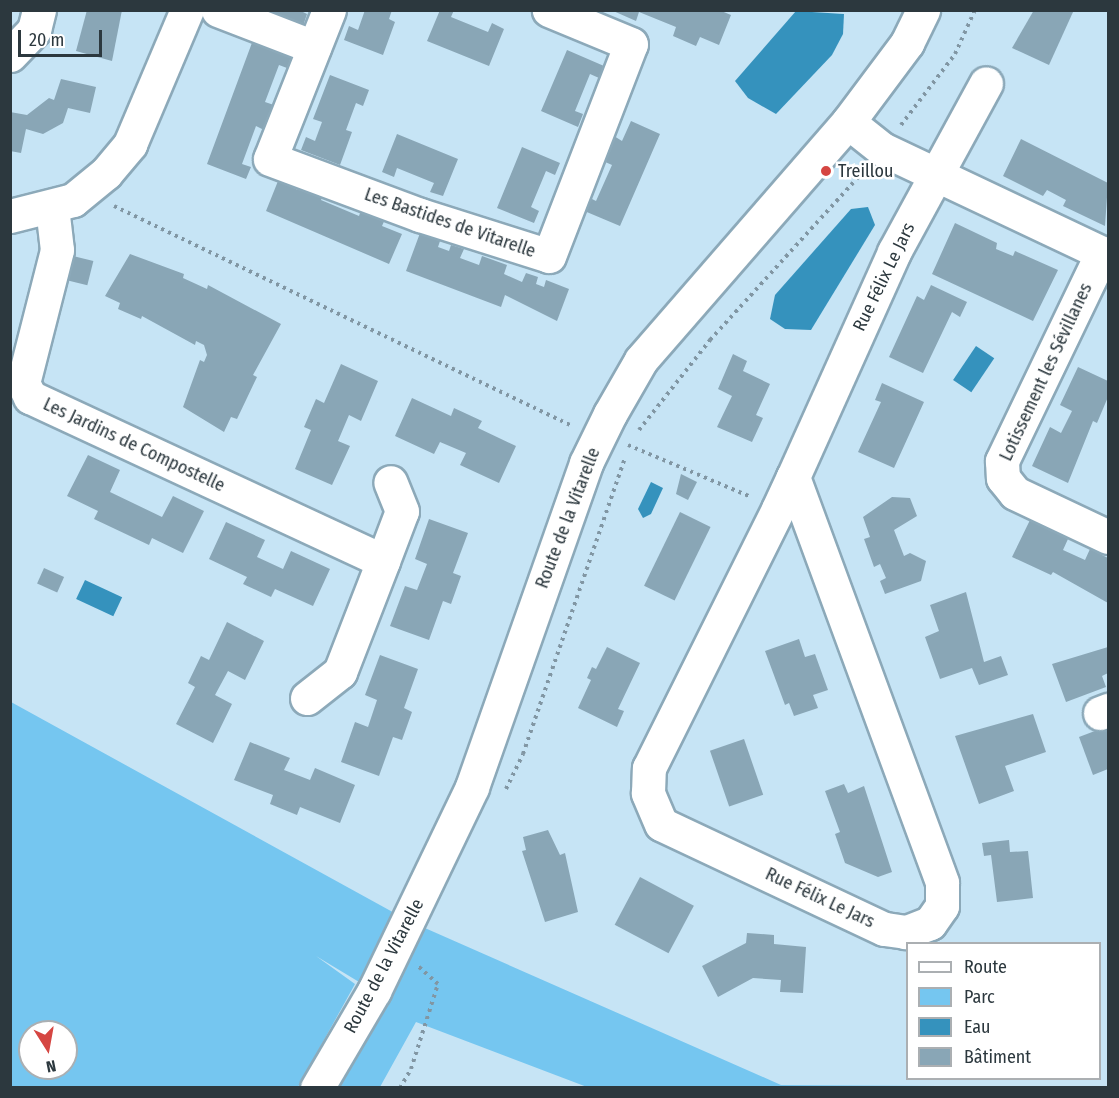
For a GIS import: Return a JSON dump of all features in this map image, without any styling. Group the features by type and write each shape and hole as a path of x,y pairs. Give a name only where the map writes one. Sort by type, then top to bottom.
{"street":[{"path":"10,55 34,30 39,10"},
{"path":"10,216 52,207 84,192 130,144 187,10"},
{"path":"218,10 314,46"},
{"name":"Les Bastides de Vitarelle","path":"328,10 270,159 420,215 549,256 631,44 549,10"},
{"name":"Route de la Vitarelle","path":"317,1088 374,991 472,787 598,438 641,360 848,122 907,43 923,10"},
{"name":"Rue Félix Le Jars","path":"793,477 942,883 942,906 930,923 906,932 884,929 661,824 651,808 649,768 778,509 894,252 946,181 986,83"},
{"path":"848,122 882,149 1105,254"},
{"name":"Les Jardins de Compostelle","path":"52,207 57,250 23,383 30,397 383,561"},
{"name":"Lotissement les Sévillanes","path":"1105,254 1002,461 1003,478 1015,493 1108,537"},
{"path":"307,698 340,672 383,561 402,511 390,482"}],"path":[{"path":"502,797 523,754 630,445 710,340 882,149 955,54 975,10"},
{"path":"84,192 598,438 630,445 778,509"},
{"path":"409,973 421,954"},
{"path":"400,1088 411,1069 438,984 415,964"}],"green space":[{"path":"11,702 409,921 781,1085 1108,1087 587,1087 416,1022 380,1087 325,1087 374,991 316,956 355,984 298,1087 11,1087"}],"water":[{"path":"796,11 844,14 843,34 832,55 776,114 748,98 735,81"},
{"path":"868,207 875,225 811,330 785,329 770,319 775,295 851,209"},
{"path":"976,346 994,358 971,392 953,380"},
{"path":"651,482 663,488 651,514 643,518 638,509"},
{"path":"85,580 122,597 113,616 76,599"}],"building":[{"path":"87,10 122,10 112,61 76,51"},
{"path":"261,10 299,10 307,14 303,26"},
{"path":"365,10 392,10 389,19 395,22 383,55 344,40 349,26 358,30"},
{"path":"440,10 454,10 451,17 488,32 492,23 504,29 489,66 427,41"},
{"path":"611,10 719,10 731,15 719,45 700,37 696,46 673,36 676,27 639,12 636,21"},
{"path":"1034,10 1073,12 1049,65 1012,48"},
{"path":"253,40 292,55 287,68 279,65 265,102 274,105 264,130 256,126 242,164 251,167 246,179 207,164"},
{"path":"567,50 604,66 599,78 590,74 575,111 583,114 578,127 541,111"},
{"path":"330,75 369,90 363,106 356,103 346,130 352,132 340,165 301,150 306,137 315,141 322,122 313,119"},
{"path":"61,79 96,87 90,113 68,108 63,123 43,134 26,129 21,153 10,151 10,112 27,115 49,98 54,100"},
{"path":"631,121 660,134 620,226 582,210 588,197 596,201 612,165 603,161 614,136 622,141"},
{"path":"397,134 458,159 443,196 430,192 434,183 397,168 394,177 382,172"},
{"path":"1021,139 1108,183 1105,226 1063,206 1066,200 1047,190 1043,196 1003,176"},
{"path":"522,147 560,163 555,175 546,171 531,207 539,211 534,223 497,208"},
{"path":"278,181 298,190 301,181 325,191 321,200 359,216 362,207 386,217 382,226 402,234 389,264 266,211"},
{"path":"955,223 997,243 996,249 1013,256 1015,251 1058,270 1033,321 932,274"},
{"path":"420,233 440,241 438,247 449,251 451,245 464,249 460,258 479,265 482,256 507,265 504,274 522,282 526,273 538,277 536,284 544,287 546,280 569,289 557,321 505,295 501,307 406,271"},
{"path":"130,254 184,274 183,278 207,289 208,285 281,324 253,375 257,377 237,419 231,417 224,432 183,407 200,360 204,362 207,355 204,345 196,341 195,345 142,316 141,319 118,309 120,303 105,296"},
{"path":"73,256 93,261 87,285 67,280"},
{"path":"931,285 967,302 960,317 952,312 923,373 889,357 917,296 924,300"},
{"path":"733,354 747,361 743,371 770,384 756,415 763,418 752,442 717,427 732,396 718,389"},
{"path":"341,364 378,381 361,421 349,415 338,441 350,446 332,485 295,469 311,430 304,427 316,399 324,403"},
{"path":"1078,367 1108,381 1108,397 1097,423 1093,421 1068,483 1032,466 1050,427 1061,433 1072,411 1060,405"},
{"path":"882,383 924,402 894,468 858,452 881,402 875,400"},
{"path":"412,398 451,416 454,408 482,421 478,428 516,446 499,483 460,465 466,453 440,442 434,454 395,436"},
{"path":"88,455 120,470 110,492 162,517 173,496 204,511 183,553 152,538 149,545 94,519 98,511 67,496"},
{"path":"681,474 697,482 688,500 676,494"},
{"path":"892,497 910,498 917,516 894,530 904,556 910,553 926,561 921,581 885,594 880,581 886,578 880,564 874,567 864,539 870,537 863,517"},
{"path":"680,512 711,527 675,601 644,586"},
{"path":"429,519 468,533 453,573 461,576 451,604 443,601 429,640 390,626 405,586 417,590 427,564 415,559"},
{"path":"1030,520 1068,539 1063,550 1085,560 1090,549 1108,558 1108,603 1053,572 1051,575 1012,557"},
{"path":"226,522 265,540 257,557 283,569 291,551 330,569 313,606 275,589 271,597 243,584 247,577 209,559"},
{"path":"44,568 64,577 57,592 37,584"},
{"path":"966,592 984,662 1001,656 1008,675 979,685 972,668 940,679 925,637 939,631 930,605"},
{"path":"227,622 264,641 245,680 228,671 215,695 232,704 213,743 176,724 195,687 188,683 201,656 209,660"},
{"path":"799,639 805,657 815,654 828,690 813,695 818,708 794,716 789,703 785,705 765,651"},
{"path":"607,647 640,663 618,709 624,711 617,727 578,708 591,680 587,678 592,667 596,669"},
{"path":"1108,647 1108,673 1102,676 1106,687 1066,702 1052,664"},
{"path":"380,655 418,669 404,708 412,712 402,740 393,737 379,776 341,762 355,722 368,727 377,700 365,695"},
{"path":"1033,714 1046,752 1005,766 1014,791 979,804 955,736"},
{"path":"1108,726 1108,769 1093,775 1079,737"},
{"path":"744,739 763,795 729,807 710,751"},
{"path":"250,742 290,758 284,770 310,780 315,768 355,785 340,823 300,807 297,815 270,804 273,795 234,780"},
{"path":"844,784 848,793 864,786 892,872 878,877 845,863 835,834 840,832 825,791"},
{"path":"548,830 560,855 565,853 578,912 545,922 522,851 526,850 523,837"},
{"path":"1009,840 1010,852 1028,851 1033,898 997,902 991,855 984,856 982,843"},
{"path":"640,877 694,906 669,953 615,925"},
{"path":"747,933 774,935 774,944 806,947 803,993 780,992 781,980 753,978 718,997 702,966 746,943"}],"place":[{"name":"Treillou","path":"826,171"}]}
